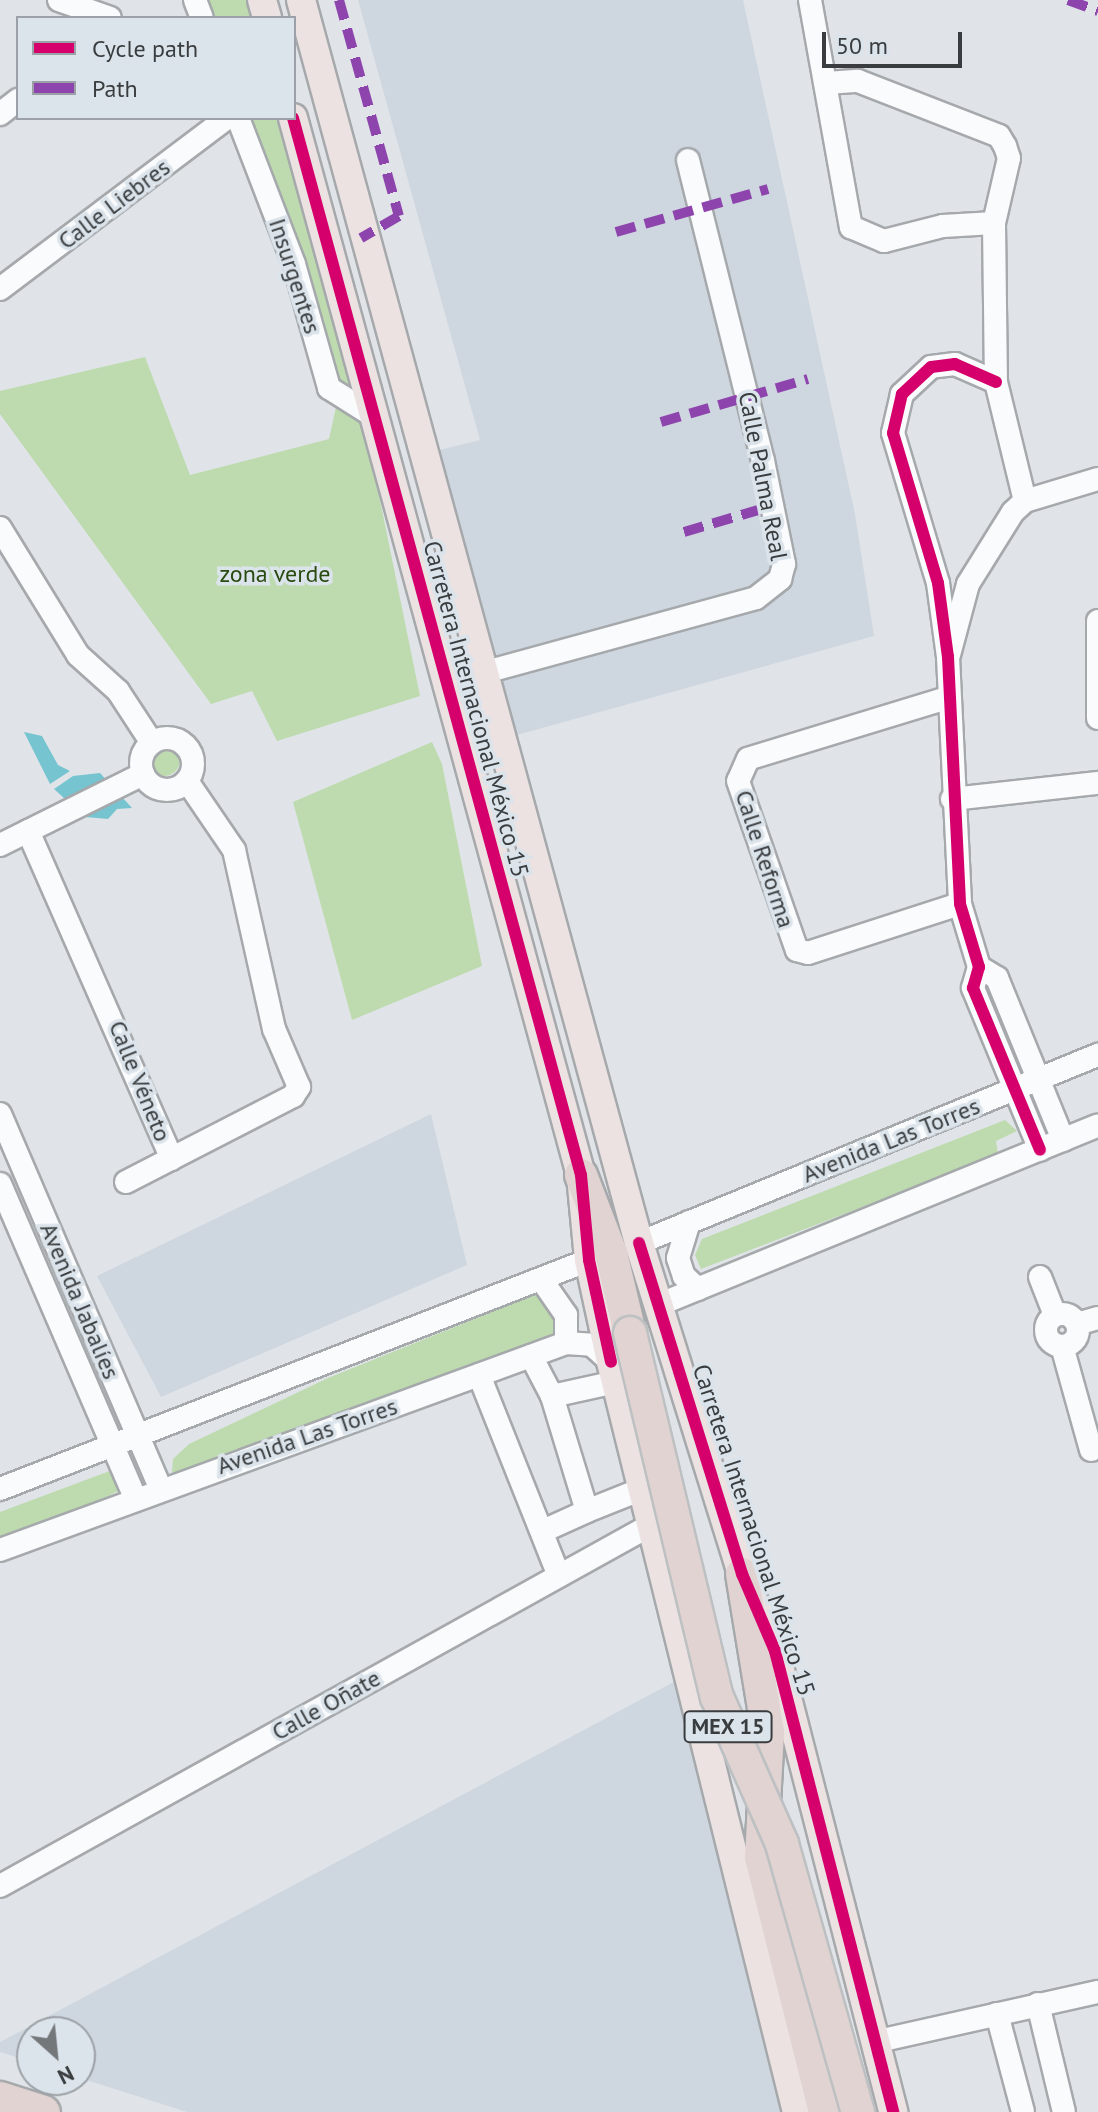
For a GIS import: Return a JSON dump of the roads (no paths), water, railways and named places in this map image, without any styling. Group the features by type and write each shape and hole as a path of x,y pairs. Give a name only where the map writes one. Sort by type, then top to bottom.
{"highway":[{"name":"MEX 15","path":"581,1175 611,1253 717,1697 782,1844 858,2112"},
{"path":"742,1574 768,1732 761,1857 784,1967 825,2112"},
{"path":"0,2098 44,2112"}],"main road":[{"name":"Carretera Internacional México 15","path":"301,0 639,1243 742,1574 775,1651 893,2112"},
{"name":"Carretera Internacional México 15","path":"294,120 581,1175 589,1260 613,1372"},
{"name":"MEX 15","path":"613,1372 797,2112"}],"street":[{"path":"59,0 104,16"},
{"path":"810,0 851,227 884,241 943,226 994,223"},
{"path":"827,83 858,81 999,136 1005,146 1009,158 994,223 996,382 1025,501"},
{"path":"0,114 16,102"},
{"name":"Calle Liebres","path":"3,280 224,120"},
{"name":"Insurgentes","path":"239,120 294,264 329,388 372,415"},
{"name":"Calle Palma Real","path":"482,673 756,598 780,579 784,564 763,461 688,160"},
{"path":"996,382 955,364 931,367 902,394 893,433 938,583 948,657 947,698 960,904 979,967 973,988 1040,1150"},
{"path":"948,657 968,584 1025,501 1098,479"},
{"path":"0,528 7,553 78,655 118,691 152,743"},
{"path":"938,583 952,591 968,584"},
{"path":"1098,621 1098,718"},
{"name":"Calle Reforma","path":"947,698 748,759 738,781 797,950 808,953 960,904"},
{"path":"0,845 134,779 143,754 152,743 168,738 184,744 193,758 187,781 163,790 134,779"},
{"name":"Calle Véneto","path":"28,831 172,1159 293,1096 299,1087 274,1029 234,850 187,781"},
{"path":"952,799 1098,783"},
{"path":"979,967 997,978 1063,1140"},
{"name":"Avenida Las Torres","path":"639,1243 1098,1055"},
{"name":"Avenida Jabalíes","path":"0,1114 160,1488"},
{"path":"658,1305 1098,1125"},
{"path":"126,1182 172,1159"},
{"name":"Avenida Jabalíes","path":"0,1184 135,1498"},
{"path":"689,1222 678,1258 684,1276 698,1289"},
{"path":"0,1489 589,1260"},
{"path":"1040,1277 1055,1315 1047,1338 1062,1346 1091,1450"},
{"path":"541,1279 566,1315 566,1343 592,1345 613,1372 552,1396"},
{"path":"1055,1315 1088,1321 1075,1339 1062,1346"},
{"name":"Avenida Las Torres","path":"0,1550 160,1488 566,1343"},
{"path":"531,1356 552,1396 587,1511"},
{"path":"479,1375 559,1576"},
{"path":"543,1531 642,1489"},
{"name":"Calle Oñate","path":"0,1886 651,1525"},
{"path":"874,2042 1098,1992"},
{"path":"1038,2004 1064,2112"},
{"path":"997,2014 1023,2112"}],"water":[{"path":"24,732 42,736 58,765 70,771 50,784"},
{"path":"100,773 132,808 117,809 108,819 85,817 54,789 73,776"}],"park label":[{"name":"zona verde","path":"275,574"}]}
